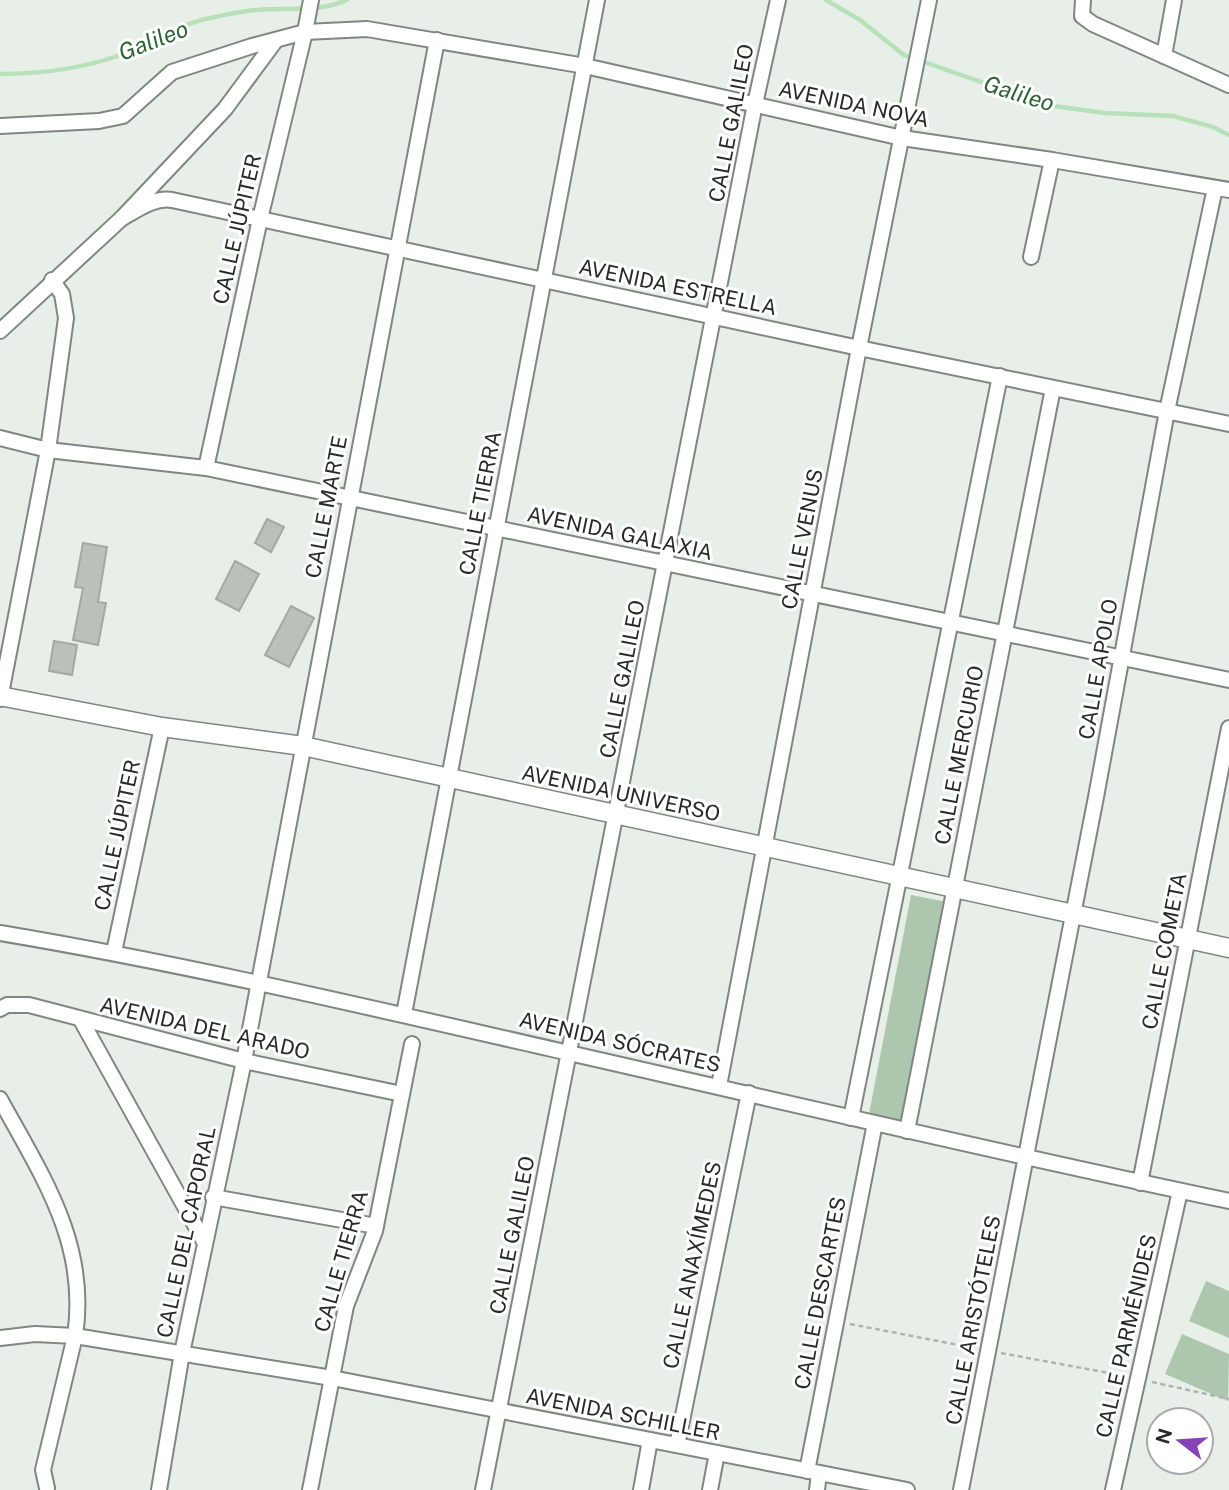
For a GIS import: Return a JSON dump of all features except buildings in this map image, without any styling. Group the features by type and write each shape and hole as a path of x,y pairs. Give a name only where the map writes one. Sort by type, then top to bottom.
{"street":[{"name":"CALLE JÚPITER","path":"206,468 311,0"},
{"name":"CALLE TIERRA","path":"404,1014 597,0"},
{"name":"CALLE VENUS","path":"719,1086 859,348 929,0"},
{"path":"1083,0 1082,16 1093,24 1229,85"},
{"path":"1164,55 1174,0"},
{"name":"CALLE GALILEO","path":"483,1490 755,104 778,1"},
{"name":"AVENIDA NOVA","path":"0,126 99,121 123,116 172,72 276,40 306,25 367,29 585,66 902,138 1222,189"},
{"path":"0,331 122,218 225,109 276,40"},
{"name":"CALLE MARTE","path":"258,982 437,40"},
{"path":"1031,257 1052,160"},
{"name":"CALLE APOLO","path":"1026,1159 1167,411 1222,189"},
{"name":"AVENIDA ESTRELLA","path":"122,218 164,199 859,348 1229,424"},
{"path":"0,697 48,450 66,318 62,294 52,280"},
{"name":"CALLE MERCURIO","path":"851,1118 1000,376"},
{"name":"CALLE MERCURIO","path":"906,1131 1053,388"},
{"name":"AVENIDA GALAXIA","path":"0,438 48,450 206,468 1229,680"},
{"name":"AVENIDA UNIVERSO","path":"0,697 162,727 303,746 1229,948"},
{"name":"CALLE JÚPITER","path":"114,952 162,727"},
{"name":"CALLE COMETA","path":"1140,1183 1229,728"},
{"name":"AVENIDA SÓCRATES","path":"0,933 114,952 258,982 719,1086 1026,1159 1229,1201"},
{"name":"CALLE DEL CAPORAL","path":"159,1490 182,1353 258,982"},
{"name":"AVENIDA DEL ARADO","path":"0,1009 8,1005 29,1005 244,1060 402,1094"},
{"path":"81,1020 205,1243"},
{"name":"CALLE TIERRA","path":"310,1490 346,1306 376,1226 412,1044"},
{"name":"CALLE ANAXÍMEDES","path":"677,1445 749,1093"},
{"path":"0,1099 55,1199 66,1227 77,1281 75,1336 43,1470 47,1488"},
{"name":"CALLE DESCARTES","path":"817,1490 813,1472 836,1321 875,1123"},
{"name":"CALLE ARISTÓTELES","path":"961,1490 1026,1159"},
{"name":"CALLE PARMÉNIDES","path":"1113,1490 1180,1191"},
{"path":"214,1197 376,1226"},
{"name":"AVENIDA SCHILLER","path":"0,1338 35,1334 75,1336 332,1378 907,1490"},
{"path":"641,1490 650,1440"},
{"path":"710,1490 717,1453"}],"path":[{"path":"836,1321 1137,1378 1229,1399"}],"green space":[{"path":"911,895 947,902 905,1121 869,1114"},
{"path":"1206,1281 1229,1291 1229,1338 1189,1321"},
{"path":"1182,1334 1229,1354 1228,1401 1165,1374"}],"waterway":[{"name":"Galileo","path":"0,74 32,73 95,63 126,53 188,24 210,18 268,9 325,7 347,0"},
{"name":"Galileo","path":"826,0 860,20 904,55 1047,105 1105,113 1173,116 1213,127 1229,135"}]}
